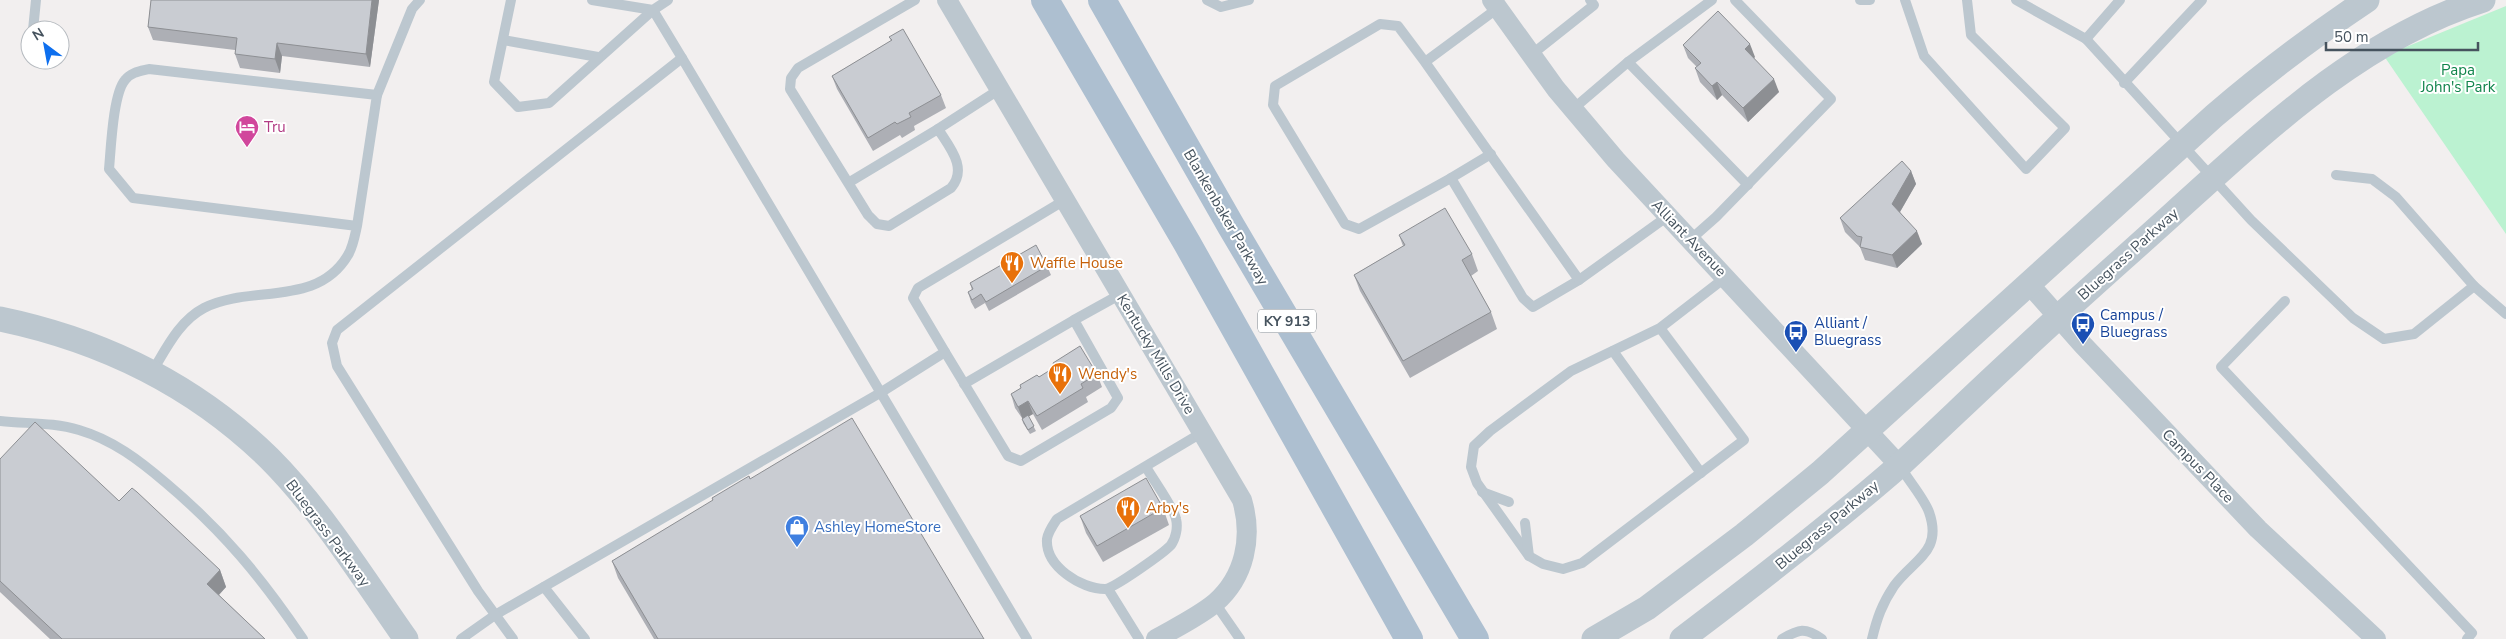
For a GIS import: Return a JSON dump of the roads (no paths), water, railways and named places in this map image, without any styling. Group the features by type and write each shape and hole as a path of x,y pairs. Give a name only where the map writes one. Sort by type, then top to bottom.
{"main road":[{"name":"KY 913","path":"1045,0 1187,243 1408,639"},
{"name":"Blankenbaker Parkway","path":"1102,0 1230,226 1475,639"}],"street":[{"name":"Kentucky Mills Drive","path":"947,0 1242,500 1248,535 1238,574 1215,603 1156,639"},
{"path":"1594,639 1647,608 1744,535 1820,473 2182,145 2261,76 2315,35 2367,0"},
{"name":"Bluegrass Parkway","path":"1682,639 1778,566 1899,465 2058,318 2279,120 2325,84 2371,54 2418,27 2483,0"},
{"name":"Alliant Avenue","path":"1495,4 1531,55 1573,109 1668,216 1869,430 1899,465"},
{"name":"Campus Place","path":"2029,284 2058,318 2258,529 2376,639"},
{"name":"Bluegrass Parkway","path":"0,319 33,326 90,344 152,372 206,405 270,459 316,512 406,639"}],"lane":[{"path":"34,20 36,0"},
{"path":"152,372 181,328 204,308 225,300 277,295 301,290 321,282 339,268 350,253 357,226 377,95 412,9 420,0"},
{"path":"511,0 494,82 518,107 549,103 598,57 668,0"},
{"path":"592,0 654,10"},
{"path":"915,0 798,68 791,78 790,89 868,214 878,224 889,226 951,188 958,180 958,168 951,149 938,129"},
{"path":"1208,0 1220,6 1249,0"},
{"path":"1531,55 1594,5 1590,0"},
{"path":"1573,109 1628,62 1712,0"},
{"path":"1690,240 1748,185 1832,99 1735,0"},
{"path":"1860,0 1870,0"},
{"path":"1905,0 1924,56 2026,169 2065,128 1971,35 1967,0"},
{"path":"2016,0 2086,39 2124,83 2251,220 2353,318 2384,338 2414,334 2474,286"},
{"path":"2086,39 2120,0"},
{"path":"2124,83 2202,0"},
{"path":"1425,62 1495,4"},
{"path":"654,10 1027,639"},
{"path":"1491,154 1359,228 1345,224 1273,105 1276,86 1380,24 1398,26 1491,154 1579,280"},
{"path":"503,40 598,57"},
{"path":"513,639 473,583 337,366 332,343 337,330 682,58"},
{"path":"1628,62 1748,185"},
{"path":"357,226 133,198 109,169 118,92 125,79 136,72 149,69 377,95"},
{"path":"848,183 1000,89"},
{"path":"2336,175 2372,180 2396,197 2474,286 2506,314"},
{"path":"1451,178 1523,298 1533,307 1579,280 1668,216"},
{"path":"1065,200 918,288 912,298 1008,456 1022,462 1111,408 1118,398 1074,320"},
{"path":"1660,328 1744,440 1582,563 1563,569 1543,564 1528,556 1482,492 1471,467 1474,446 1490,431 1571,371 1660,328 1726,277"},
{"path":"964,384 1121,294"},
{"path":"2285,301 2221,367 2470,636 2482,639"},
{"path":"1613,351 1701,473"},
{"path":"462,639 495,615 880,393 945,352"},
{"path":"0,421 50,424 78,430 108,441 136,458 187,501 232,544 270,590 303,639"},
{"path":"1146,467 1176,518 1176,532 1172,544 1162,554 1108,589 1094,588 1076,582 1062,571 1048,548 1047,538 1058,519 1202,432"},
{"path":"1872,639 1878,613 1895,585 1927,551 1934,534 1929,510 1899,465"},
{"path":"1482,492 1509,502"},
{"path":"1525,523 1528,556"},
{"path":"544,587 585,639"},
{"path":"1108,589 1139,639"},
{"path":"1215,603 1240,639"},
{"path":"1782,639 1796,631 1810,630 1822,639"}],"place":[{"name":"Tru","path":"247,148"},
{"name":"Waffle House","path":"1012,284"},
{"name":"Campus / Bluegrass","path":"2083,345"},
{"name":"Alliant / Bluegrass","path":"1796,353"},
{"name":"Wendy's","path":"1060,395"},
{"name":"Arby's","path":"1128,529"},
{"name":"Ashley HomeStore","path":"797,548"}],"park label":[{"name":"Papa John's Park","path":"2458,78"}]}
